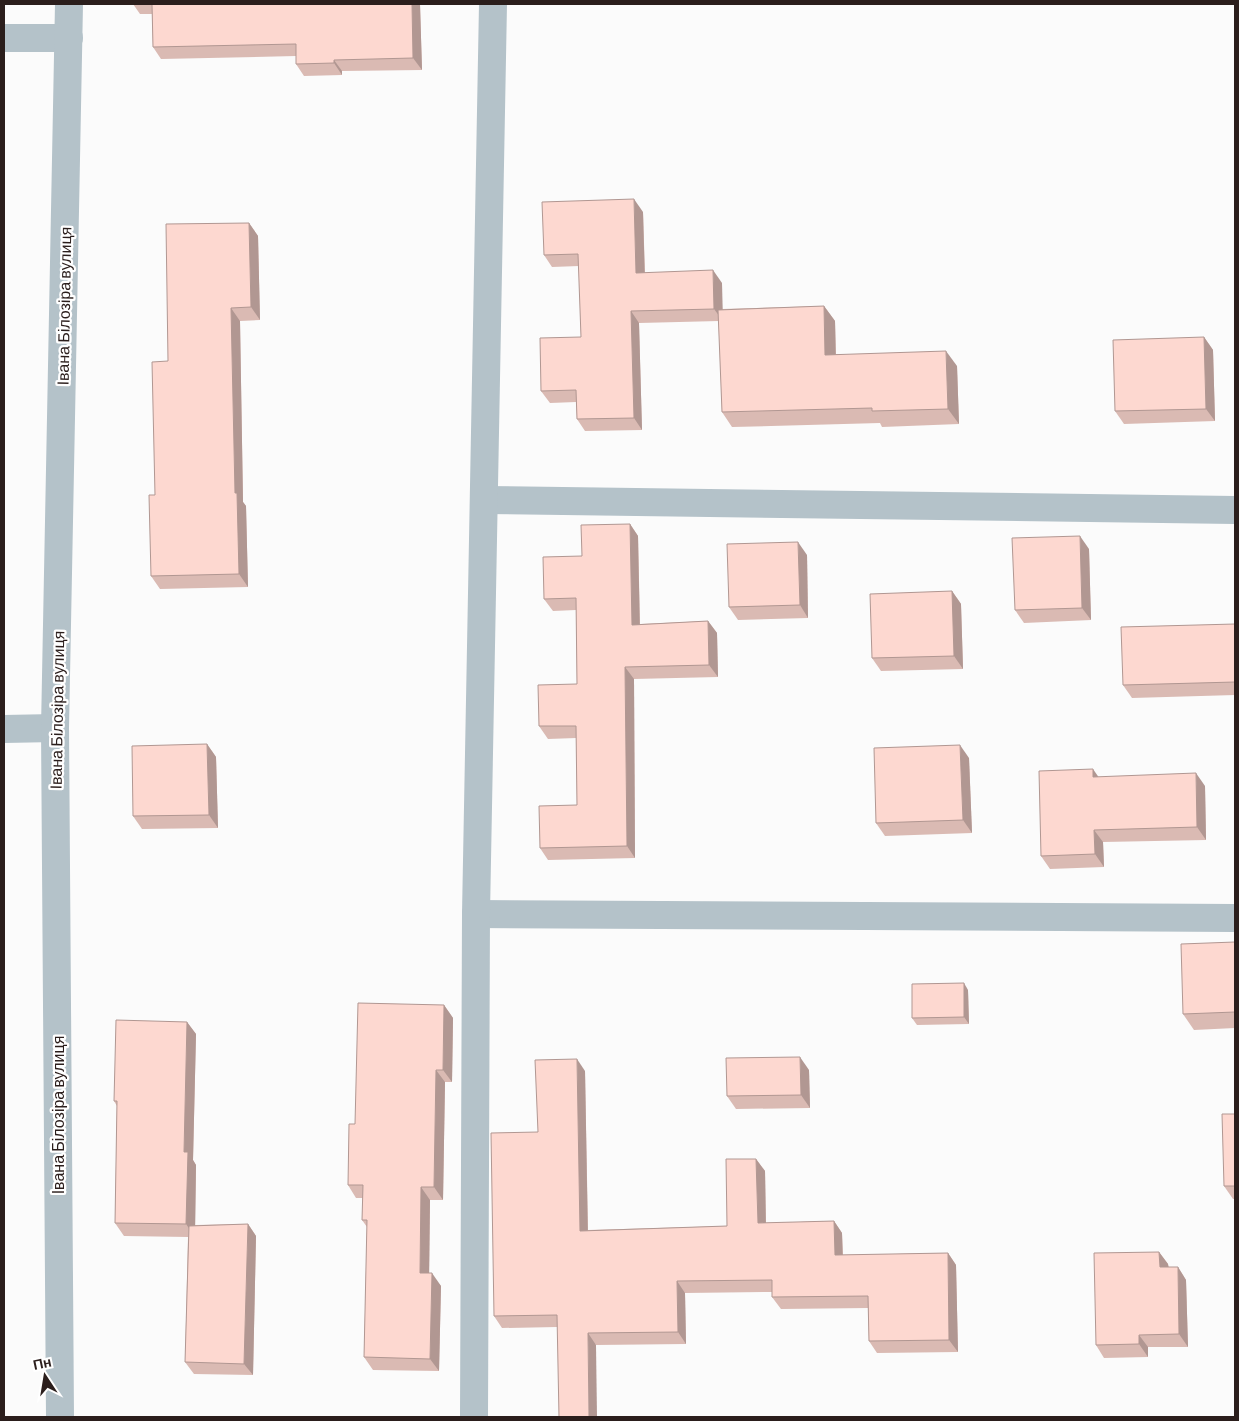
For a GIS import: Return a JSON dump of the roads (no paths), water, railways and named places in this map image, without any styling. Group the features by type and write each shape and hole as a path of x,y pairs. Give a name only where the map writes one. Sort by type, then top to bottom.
{"street":[{"name":"Івана Білозіра вулиця","path":"60,1417 55,728 69,4"},
{"path":"474,1417 476,914 492,4"},
{"path":"4,38 69,38"},
{"path":"484,500 1235,510"},
{"path":"4,729 55,728"},
{"path":"476,914 1235,918"}]}
